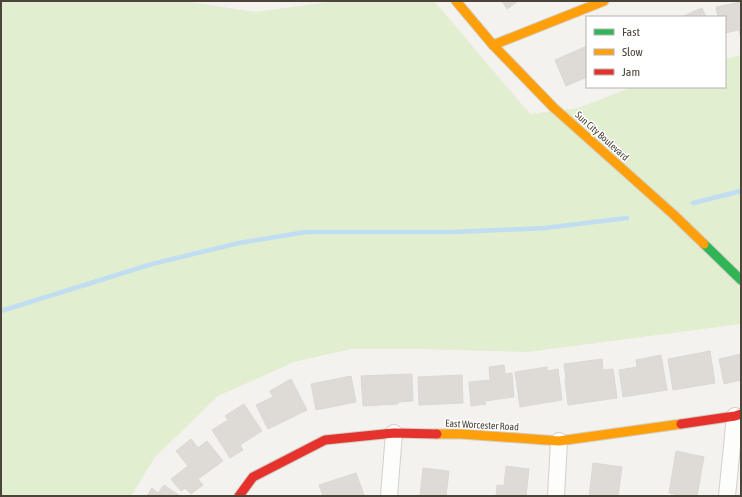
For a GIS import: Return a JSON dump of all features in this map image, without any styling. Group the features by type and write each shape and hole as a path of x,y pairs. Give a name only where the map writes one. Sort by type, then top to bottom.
{"street":[{"name":"Sun City Boulevard","path":"456,1 493,45 553,107 674,215 741,280"},
{"path":"493,45 604,1"},
{"path":"727,496 738,415"},
{"name":"East Worcester Road","path":"239,496 253,476 325,440 394,433 461,434 559,442 738,415"},
{"path":"389,496 394,433"},
{"path":"556,496 559,442"}],"green space":[{"path":"1,1 184,1 255,12 337,1 434,1 530,114 578,108 629,88 726,88 726,59 741,55 741,324 528,352 351,349 294,362 218,396 155,457 131,496 1,496"}],"building":[{"path":"502,1 518,1 507,9"},
{"path":"741,2 741,39 739,30 726,33 726,16 718,16 716,7"},
{"path":"702,8 706,16 683,16"},
{"path":"586,46 586,77 566,86 555,60"},
{"path":"710,351 715,383 673,390 668,359"},
{"path":"741,354 741,380 724,384 719,359"},
{"path":"661,355 667,390 623,397 619,370 637,367 636,360"},
{"path":"602,359 603,370 613,369 617,398 568,405 564,364"},
{"path":"504,365 505,374 512,373 514,397 485,401 486,404 471,406 469,382 490,380 489,367"},
{"path":"547,367 547,371 558,369 562,400 520,407 515,372"},
{"path":"412,374 413,401 398,402 398,404 363,406 361,376"},
{"path":"462,375 463,403 419,405 418,377"},
{"path":"351,376 356,402 316,410 311,384"},
{"path":"291,379 307,410 268,429 256,405 273,397 270,391"},
{"path":"244,404 262,431 240,445 243,450 230,458 212,430 228,420 225,416"},
{"path":"191,439 198,448 207,441 223,461 198,479 203,485 191,494 185,488 181,491 171,479 188,466 176,451"},
{"path":"676,451 704,457 697,496 685,496 669,493"},
{"path":"593,463 622,467 618,496 589,496"},
{"path":"506,466 529,469 526,496 496,496 497,485 504,486"},
{"path":"423,468 449,471 446,496 420,496"},
{"path":"356,473 364,495 323,496 319,485"},
{"path":"164,485 180,496 147,496 152,488 158,493"}],"waterway":[{"path":"693,203 741,191"},
{"path":"1,311 152,264 239,243 306,232 455,232 545,228 627,218"}],"traffic: fast":[{"path":"704,244 741,280"}],"traffic: slow":[{"path":"456,1 493,45 553,107 674,215 704,244"},
{"path":"493,45 604,1"},
{"path":"437,434 461,434 559,441 681,424"}],"traffic: jam":[{"path":"681,424 741,414"},
{"path":"239,496 253,477 325,440 394,433 437,434"}]}
